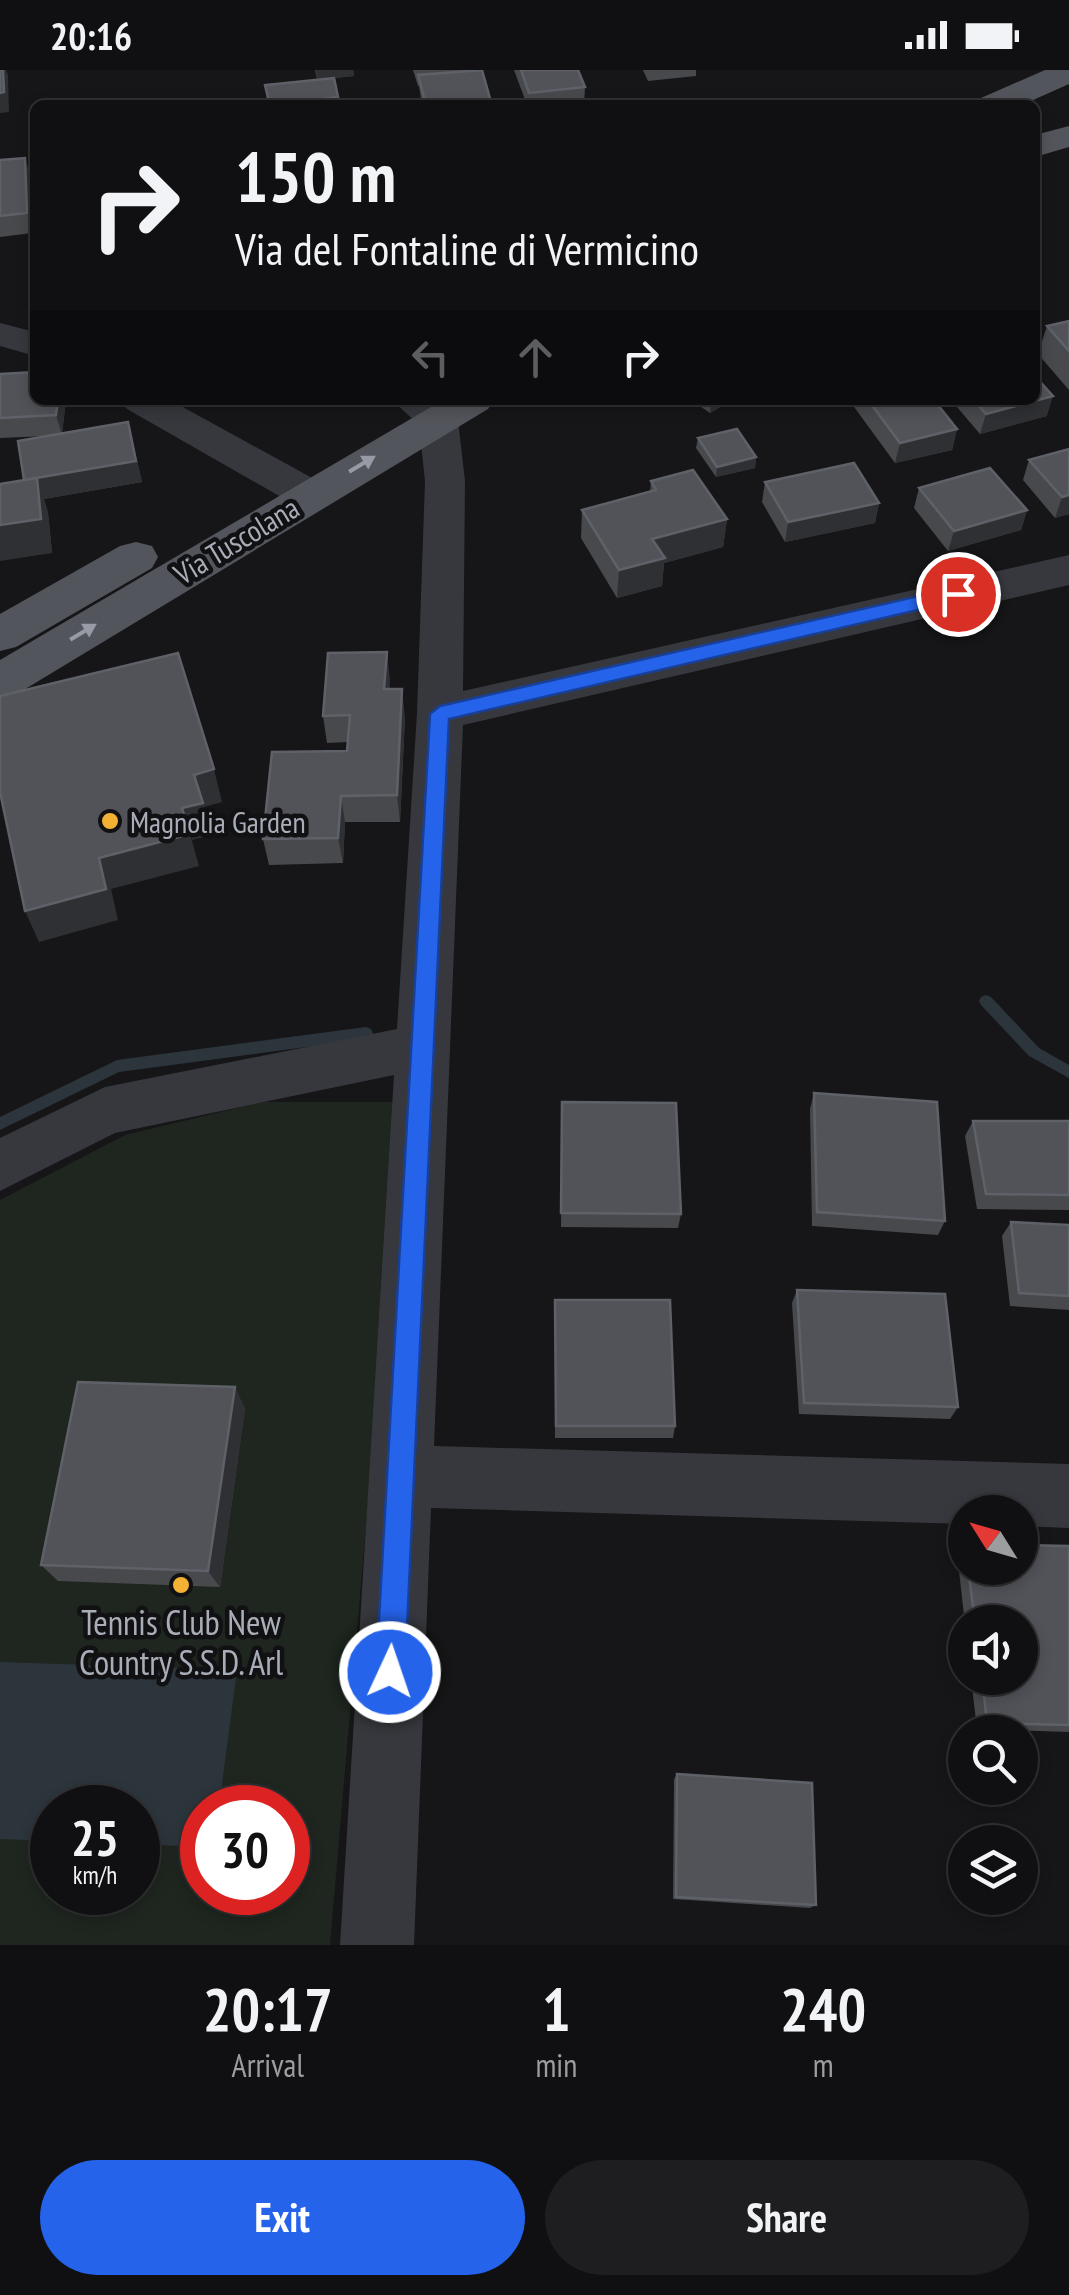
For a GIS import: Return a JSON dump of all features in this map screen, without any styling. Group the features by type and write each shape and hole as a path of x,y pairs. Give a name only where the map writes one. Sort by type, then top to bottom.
{"main road":[{"path":"1005,100 1069,72"},
{"path":"1040,111 1069,98"},
{"path":"1040,145 1069,136"},
{"name":"Via Tuscolana","path":"0,682 295,486 434,405"},
{"name":"Via Tuscolana","path":"0,635 295,486"}],"street":[{"path":"0,334 30,343"},
{"path":"150,405 295,486"},
{"path":"376,1945 440,714 445,481 434,405"},
{"path":"440,714 1069,570"},
{"path":"0,1166 105,1110 422,1047"},
{"path":"401,1476 1069,1496"}],"shaded area":[{"name":"Tennis Club New Country S.S.D. Arl","path":"262,1102 396,1102 380,1363 330,1945 0,1945 0,1200 125,1135"},
{"path":"0,1662 237,1670 222,1785 180,1785 180,1846 160,1845 160,1785 30,1785 30,1840 0,1839"}],"building":[{"path":"0,70 4,92 0,93"},
{"path":"482,70 490,100 425,100 418,75"},
{"path":"521,70 578,70 585,87 529,93"},
{"path":"334,78 338,97 269,100 265,85"},
{"path":"25,158 27,213 0,216 0,160"},
{"path":"1069,321 1069,351 1047,326"},
{"path":"30,372 30,405 57,405 56,415 0,418 0,374"},
{"path":"1040,382 1053,396 1040,399"},
{"path":"872,405 938,405 957,429 900,443"},
{"path":"978,405 1020,405 986,414"},
{"path":"128,422 136,461 24,480 18,441"},
{"path":"737,429 756,457 717,467 698,438"},
{"path":"1069,449 1069,495 1062,497 1029,460"},
{"path":"854,463 879,503 788,522 765,482"},
{"path":"990,468 1027,510 954,531 919,488"},
{"path":"693,470 727,519 652,539 665,558 619,570 582,510 656,490 651,481"},
{"path":"37,478 41,519 0,525 0,484"},
{"path":"387,652 384,689 402,689 397,795 341,796 338,838 263,839 272,752 347,751 350,715 323,716 328,653"},
{"name":"Magnolia Garden","path":"178,653 214,769 194,775 203,803 182,808 190,834 99,858 106,889 25,911 0,792 0,696"},
{"path":"814,1093 937,1102 945,1221 817,1212"},
{"path":"562,1102 676,1103 681,1214 561,1213"},
{"path":"973,1121 1069,1121 1069,1195 986,1194"},
{"path":"1011,1222 1069,1225 1069,1296 1019,1293"},
{"path":"797,1290 945,1294 958,1407 804,1403"},
{"path":"555,1300 670,1300 675,1426 556,1426"},
{"path":"78,1382 235,1387 208,1571 41,1565"},
{"path":"1038,1545 1069,1546 1069,1725 1038,1724 1038,1715 986,1715 984,1695 1038,1695 1038,1605 973,1605 970,1585 1038,1585"},
{"path":"677,1774 812,1783 816,1905 676,1897"}],"waterway":[{"path":"986,1001 1034,1052 1069,1072"},
{"path":"0,1124 117,1066 366,1033"}],"place":[{"name":"Magnolia Garden","path":"110,821"},
{"name":"Tennis Club New Country S.S.D. Arl","path":"181,1585"}],"route":[{"path":"390,1672 440,714 958,594"}]}
